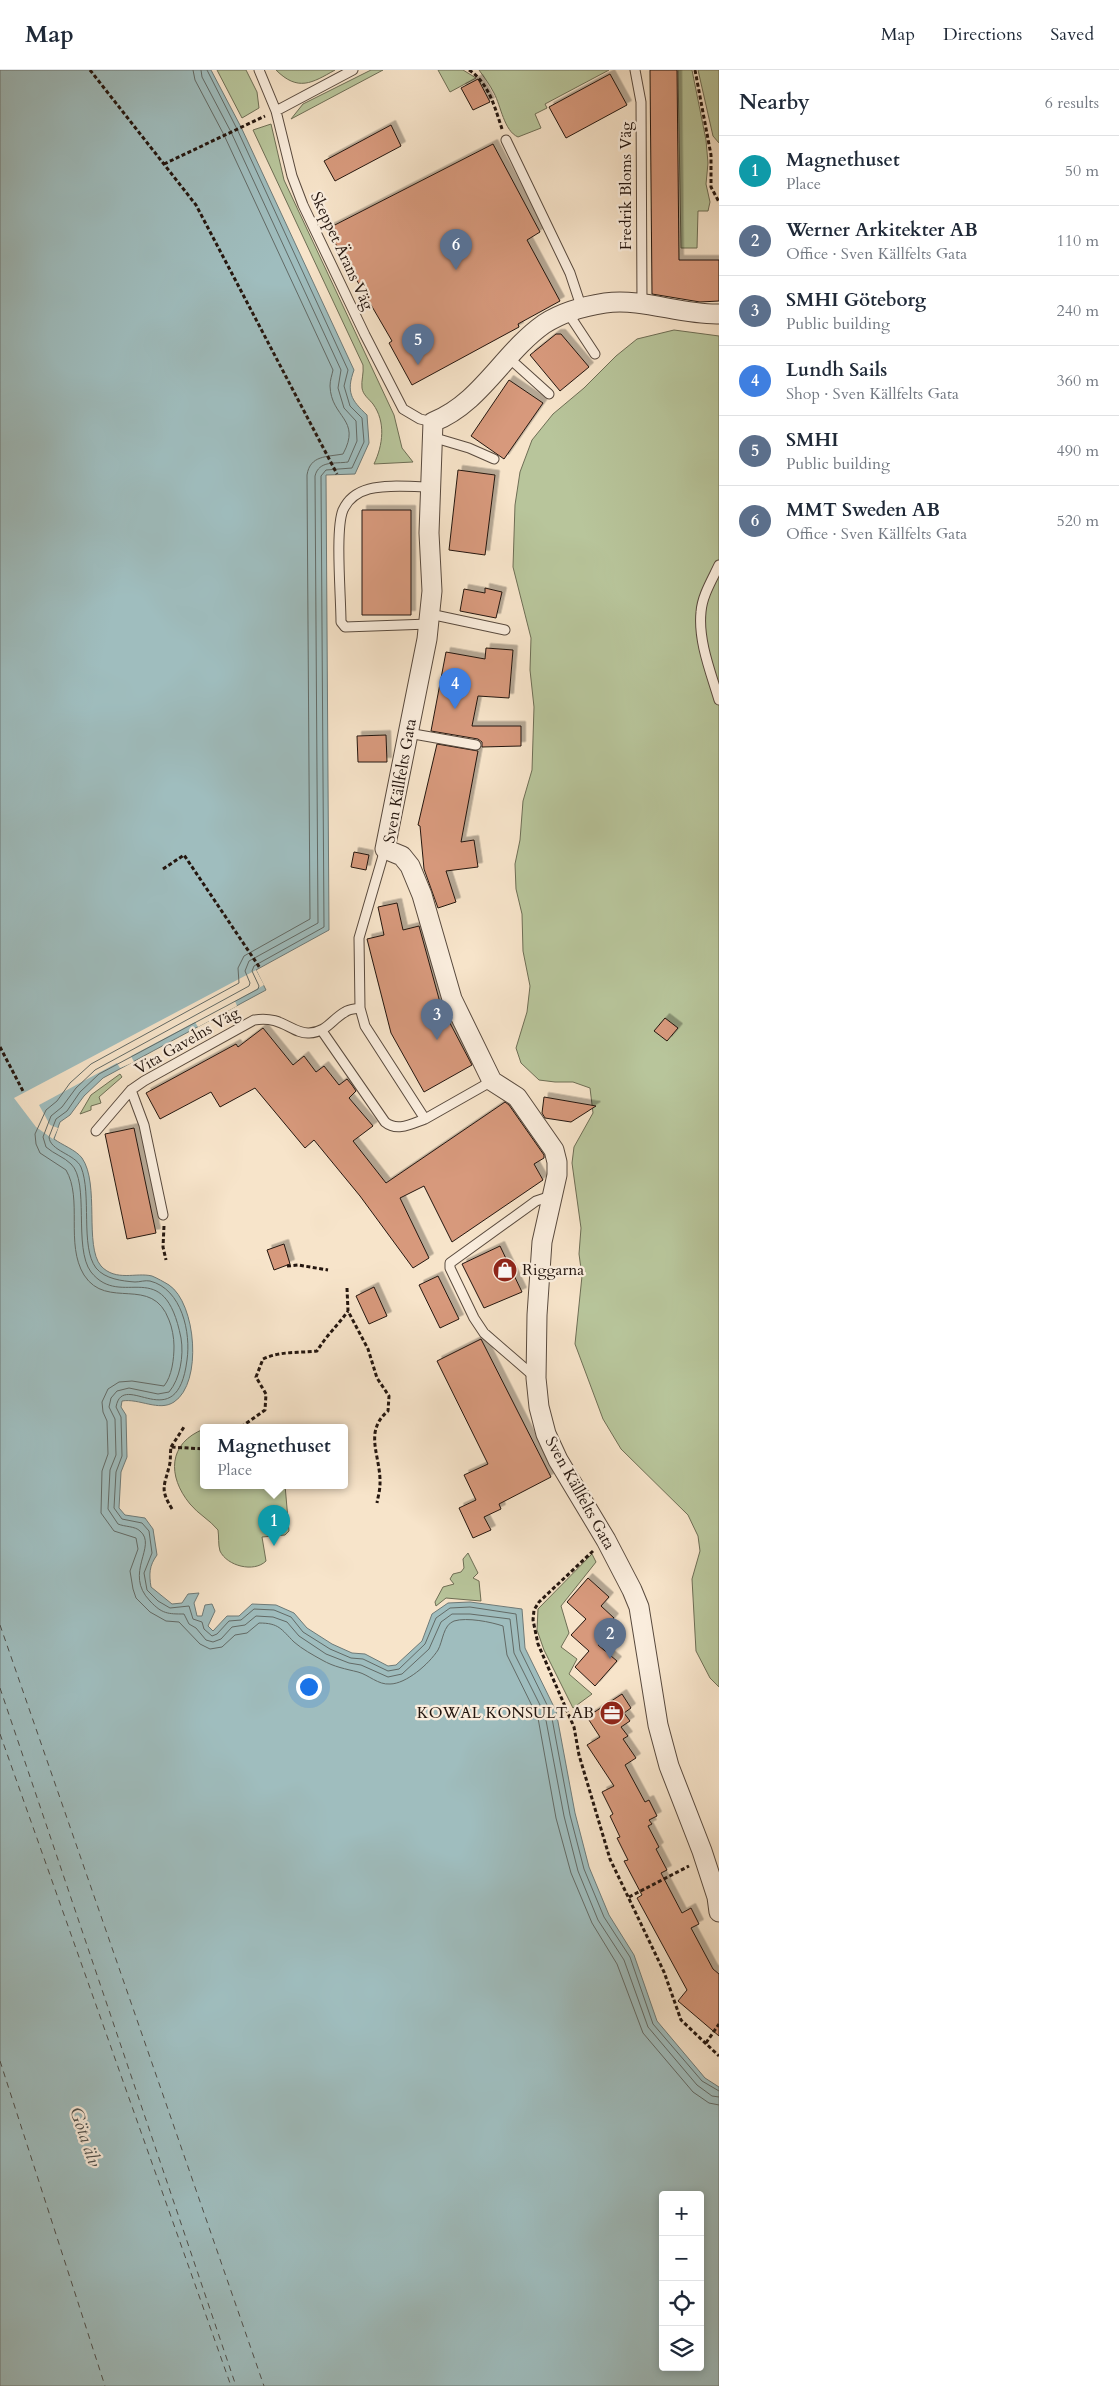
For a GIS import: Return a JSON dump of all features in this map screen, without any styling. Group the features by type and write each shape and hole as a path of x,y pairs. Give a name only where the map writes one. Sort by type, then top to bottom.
{"street":[{"path":"432,429 476,394 544,324 575,311 627,301 689,313 719,314"},
{"name":"Sven Källfelts Gata","path":"432,429 429,533 432,591 429,620 385,849 402,856 410,866 422,895 452,999 492,1081 517,1098 554,1150 557,1174 542,1242 537,1315 536,1378 539,1407 546,1434 558,1460 606,1540 639,1606 644,1628 648,1676 665,1750 702,1851 718,1903"}],"lane":[{"name":"Skeppet Ärans Väg","path":"258,70 276,110 292,176 303,205 365,335 403,409 432,429 494,459"},
{"path":"276,110 353,70"},
{"name":"Fredrik Bloms Väg","path":"635,70 641,102 642,303"},
{"path":"506,140 570,273 575,311 595,354"},
{"path":"509,358 549,394"},
{"path":"431,487 377,488 351,498 344,508 340,541 342,622 345,627 429,620 505,630"},
{"path":"719,565 704,596 700,612 706,653 719,700"},
{"path":"408,733 476,746"},
{"path":"385,849 359,938 360,1008 365,1026 425,1119"},
{"path":"360,1008 346,1011 322,1032 385,1122 390,1126 398,1128 425,1119 492,1081"},
{"name":"Vita Gavelns Väg","path":"96,1131 131,1090 254,1020 265,1018 277,1020 306,1033 322,1032"},
{"path":"131,1090 144,1126 163,1215"},
{"path":"536,1378 484,1333 474,1318 450,1268 450,1263 536,1201 552,1196"}],"path":[{"path":"90,70 196,205 337,474"},
{"path":"469,70 481,80 492,101 506,140"},
{"path":"695,70 711,155 711,187 719,202"},
{"path":"164,164 276,110"},
{"path":"162,870 184,855 260,968"},
{"path":"0,1047 24,1093"},
{"path":"163,1215 163,1247 166,1260"},
{"path":"287,1266 298,1265 328,1270"},
{"path":"347,1288 348,1311 368,1349 377,1378 389,1396 388,1411 378,1419 374,1437 380,1483 377,1503"},
{"path":"245,1424 265,1410 266,1394 256,1377 263,1359 277,1353 297,1354 317,1351 327,1335 338,1326 348,1311"},
{"path":"172,1509 164,1496 163,1481 169,1467 171,1447 184,1427"},
{"path":"171,1447 200,1449"},
{"path":"606,1540 540,1602 534,1610 533,1620 538,1644 574,1727 579,1755 610,1859 664,1972 680,2020 719,2056"},
{"path":"629,1897 692,1864"},
{"path":"706,2044 719,2024"}],"green space":[{"path":"217,70 246,70 257,92 259,108 242,118"},
{"path":"276,70 335,70 312,82 298,83 284,77"},
{"path":"371,70 383,70 291,119 303,104"},
{"path":"438,70 463,70 476,78 450,92"},
{"path":"479,70 609,70 545,104 547,108 535,114 541,128 518,137 513,134 506,124 494,93"},
{"path":"678,70 692,70 706,140 708,163 706,184 710,202 708,211 698,211 697,248 681,248"},
{"path":"698,70 719,70 719,143 713,136"},
{"path":"271,124 284,180 394,415 402,448 413,462 374,464 382,434 380,418 363,390 363,365 253,130"},
{"path":"674,330 719,336 719,1687 710,1678 696,1651 692,1579 700,1551 698,1536 688,1515 621,1449 603,1419 575,1344 582,1276 579,1254 581,1228 572,1163 574,1147 593,1113 590,1088 573,1082 539,1080 521,1063 516,1048 527,1012 530,986 523,951 522,914 516,889 515,864 520,840 523,801 532,770 534,707 530,670 531,638 513,567 515,505 520,472 532,440 553,414 637,339"},
{"path":"120,1074 122,1077 99,1097 101,1103 91,1106 91,1110 80,1114 91,1095"},
{"path":"200,1431 200,1489 285,1489 289,1531 285,1535 262,1537 266,1561 261,1565 248,1567 228,1561 219,1549 218,1530 190,1504 177,1482 175,1461 183,1443"},
{"path":"468,1553 478,1573 473,1578 479,1581 481,1601 446,1598 436,1606 435,1602 443,1587 454,1584 450,1579 453,1574 461,1572 464,1568 463,1559"},
{"path":"592,1554 596,1562 561,1606 569,1633 561,1647 577,1659 569,1674 592,1694 573,1708 544,1650 537,1630 538,1609"}],"water":[{"name":"Göta älv","path":"0,70 211,70 241,127 354,370 350,390 357,405 367,415 369,443 355,474 326,475 329,930 256,970 266,990 103,1078 84,1096 70,1115 60,1122 54,1139 79,1155 87,1169 90,1183 93,1244 96,1257 101,1266 113,1274 152,1276 169,1285 178,1294 190,1325 193,1343 192,1361 189,1378 183,1392 174,1402 162,1406 135,1401 122,1401 121,1407 126,1415 127,1457 121,1472 119,1508 125,1515 145,1518 153,1529 157,1555 150,1570 151,1587 172,1604 182,1603 188,1594 199,1593 194,1603 197,1616 202,1616 205,1605 212,1604 215,1611 208,1626 213,1631 227,1616 239,1616 252,1604 276,1605 294,1613 307,1628 332,1644 352,1653 365,1654 388,1666 396,1665 422,1641 432,1614 448,1603 470,1602 522,1609 525,1648 556,1711 575,1813 589,1867 609,1915 634,1955 657,2021 705,2078 719,2087 719,2386 0,2386"}],"pier":[{"path":"256,970 264,985 235,1001 237,1006 198,1027 195,1022 131,1056 134,1062 120,1068 117,1063 39,1105 50,1125 58,1128 53,1139 36,1127 14,1098"}],"building":[{"path":"650,70 677,70 679,260 719,260 719,301 700,302 652,294"},
{"path":"610,74 627,105 566,138 549,107"},
{"path":"478,79 490,102 473,110 461,88"},
{"path":"391,125 401,146 335,181 324,161"},
{"path":"493,144 540,232 527,240 560,301 518,324 519,327 412,385 389,343 392,341 327,229"},
{"path":"556,334 561,334 589,367 560,391 530,355"},
{"path":"509,380 543,403 504,459 471,436"},
{"path":"458,470 495,475 485,555 449,550"},
{"path":"362,510 411,510 411,615 362,615"},
{"path":"485,588 502,592 496,618 460,611 464,589 485,593"},
{"path":"486,648 513,650 509,698 478,696 472,726 521,726 521,746 482,747 482,742 478,739 431,731 446,652 485,659"},
{"path":"386,735 387,762 358,762 357,736"},
{"path":"437,744 478,751 461,842 474,840 478,867 446,871 456,902 438,908 424,869 420,826 418,825"},
{"path":"354,852 369,855 366,870 351,867"},
{"path":"397,903 403,930 419,926 441,1006 472,1065 424,1092 391,1033 367,939 384,935 378,907"},
{"path":"665,1018 678,1028 667,1041 654,1031"},
{"path":"263,1028 293,1065 304,1056 316,1072 324,1066 339,1085 347,1079 352,1085 356,1091 349,1098 373,1126 353,1141 386,1183 505,1102 544,1155 544,1158 534,1164 543,1180 452,1242 424,1186 400,1198 429,1258 413,1268 360,1196 314,1140 305,1148 255,1088 220,1107 211,1092 160,1119 146,1093 236,1044 238,1047"},
{"path":"544,1097 596,1106 571,1122 545,1118 542,1113"},
{"path":"134,1128 156,1233 127,1239 105,1134"},
{"path":"284,1244 290,1264 274,1270 267,1250"},
{"path":"500,1246 522,1292 484,1308 462,1264"},
{"path":"438,1276 459,1319 440,1328 419,1285"},
{"path":"374,1287 387,1316 369,1324 356,1296"},
{"path":"481,1339 551,1477 499,1504 501,1509 484,1517 491,1530 473,1538 459,1508 476,1500 464,1475 488,1464 437,1361"},
{"path":"588,1578 609,1597 601,1606 614,1618 608,1625 613,1628 598,1645 617,1661 595,1686 575,1667 589,1651 571,1635 586,1619 567,1602"},
{"path":"622,1694 631,1708 624,1713 630,1721 621,1727 628,1736 623,1739 636,1758 625,1765 645,1802 649,1800 657,1816 649,1820 652,1824 648,1826 659,1847 656,1849 667,1870 661,1873 682,1913 691,1908 699,1924 691,1928 713,1969 719,1974 719,2036 678,2001 687,1990 637,1898 642,1895 624,1861 628,1860 617,1838 620,1837 610,1816 613,1814 602,1792 614,1786 587,1745 600,1737 587,1717"}],"ferry route":[{"path":"0,1625 264,2386"},
{"path":"0,1688 236,2386"},
{"path":"0,1734 231,2386"},
{"path":"0,2061 105,2386"}],"place":[{"name":"MMT Sweden AB","path":"456,270"},
{"name":"SMHI","path":"418,365"},
{"name":"Lundh Sails","path":"455,709"},
{"name":"SMHI Göteborg","path":"437,1040"},
{"name":"Riggarna","path":"505,1270"},
{"name":"Magnethuset","path":"274,1546"},
{"name":"Werner Arkitekter AB","path":"610,1659"},
{"name":"KOWAL KONSULT AB","path":"612,1713"}]}
